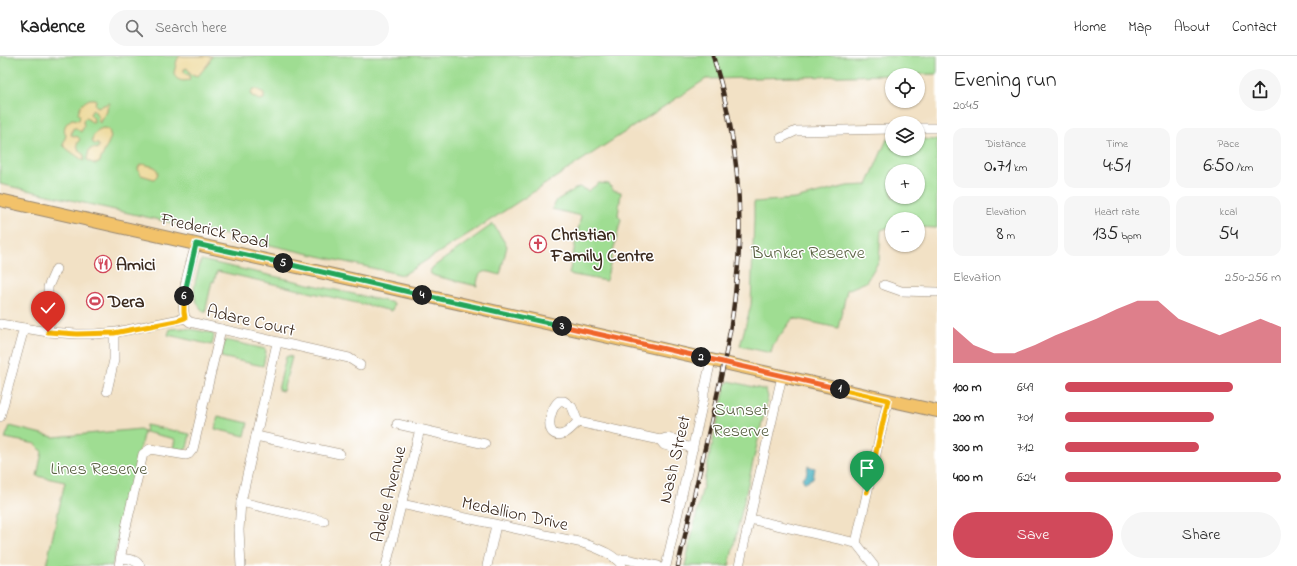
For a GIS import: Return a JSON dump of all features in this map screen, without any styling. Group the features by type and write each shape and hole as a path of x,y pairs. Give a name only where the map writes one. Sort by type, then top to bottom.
{"main road":[{"name":"Frederick Road","path":"0,200 937,411"}],"street":[{"path":"925,128 937,128"},
{"path":"781,138 796,131 885,129"},
{"name":"Adare Court","path":"196,244 183,302 185,318 190,322 349,358 360,365"},
{"path":"48,332 51,313 48,298 48,287 56,269"},
{"path":"884,285 901,291 937,292"},
{"path":"0,324 48,332 77,334 114,333 185,318"},
{"path":"0,417 24,328"},
{"path":"140,566 138,562 133,560 120,562 126,527 143,454 150,449 186,455 193,449 221,329"},
{"path":"107,391 114,360 114,333"},
{"path":"241,566 239,530 242,502 277,342"},
{"name":"Nash Street","path":"666,566 711,360"},
{"path":"740,566 782,376"},
{"path":"856,543 888,400"},
{"path":"578,422 660,440 666,438 678,440 681,445 693,448"},
{"path":"397,424 485,444"},
{"name":"Adele Avenue","path":"386,566 420,430"},
{"path":"256,436 340,454"},
{"path":"242,502 324,521"},
{"name":"Medallion Drive","path":"401,504 583,543 597,548 620,563 626,559 658,566"},
{"path":"750,519 856,543 874,566"},
{"path":"487,566 496,525"}],"green space":[{"path":"0,56 937,56 937,74 925,74 925,68 885,68 885,75 706,79 492,219 403,275 0,184"},
{"name":"Bunker Reserve","path":"925,139 937,140 937,228 925,227 925,212 885,212 885,229 881,230 879,261 866,282 847,290 838,328 793,318 773,345 771,353 740,346 751,305 754,202 795,199 847,186 867,185 885,144 885,156 925,156"},
{"path":"599,183 609,184 613,190 621,192 618,216 621,219 606,281 569,274 581,216 552,209 557,200 579,187 588,191"},
{"path":"493,224 507,246 500,275 491,272 481,273 477,286 431,274 430,271 433,267"},
{"path":"201,260 394,303 392,311 217,271 214,282 212,281 205,313 199,307 194,288"},
{"path":"184,328 212,333 214,336 212,345 168,335 170,329"},
{"path":"225,340 265,349 266,352 263,366 221,357"},
{"path":"286,357 292,357 283,391 278,390"},
{"name":"Sunset Reserve","path":"729,381 766,390 768,397 729,566 685,566 726,383"},
{"path":"218,416 248,423 245,436 215,429"},
{"path":"146,425 190,434 187,448 183,451 173,449 175,439 145,432"},
{"name":"Lines Reserve","path":"10,426 54,437 140,429 144,431 112,566 46,566 65,482 37,476 42,452 36,444 5,438"}],"sand":[{"path":"180,56 212,56 208,64 198,76 191,74 187,68 184,69 184,72 190,76 189,80 184,81 177,79 174,73 177,60"},
{"path":"253,89 264,93 264,99 259,100 252,96 251,92"},
{"path":"90,99 96,100 95,105 98,107 110,103 107,108 107,112 101,119 100,123 98,121 98,115 93,109 90,114 93,117 94,122 86,118 84,119 84,126 81,132 76,128 73,128 71,135 80,139 77,144 79,151 84,155 84,161 63,145 66,135 66,124 72,119 79,120 80,116 78,113 80,108"},
{"path":"104,128 109,130 111,137 99,163 95,164 87,159 89,150 93,148 97,149 99,146 98,144 94,144 92,141 94,134"},
{"path":"142,164 155,167 158,172 154,179 141,175 138,169"}],"water":[{"path":"808,466 815,468 813,479 810,479 808,482 804,482 802,478 806,475"}],"railway":[{"path":"678,566 726,354 732,320 739,256 739,198 733,140 728,112 713,56"}],"place":[{"name":"Christian Family Centre","path":"538,244"},
{"name":"Amici","path":"103,264"},
{"name":"Dera","path":"95,301"}],"route":[{"path":"48,332 77,334 114,333 185,318 183,302 196,244 888,400 867,492"}]}
